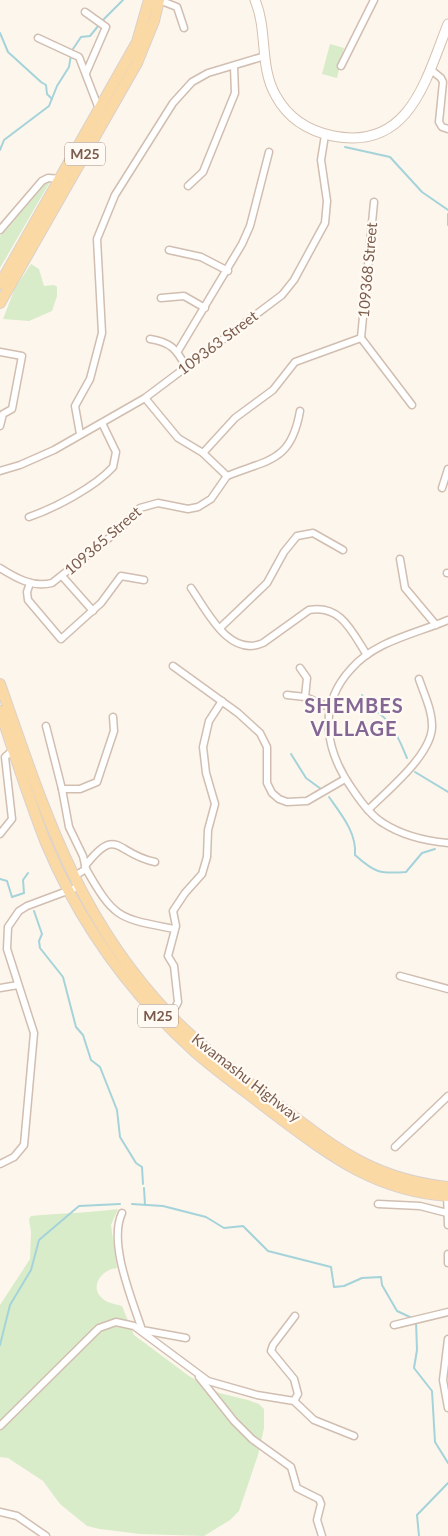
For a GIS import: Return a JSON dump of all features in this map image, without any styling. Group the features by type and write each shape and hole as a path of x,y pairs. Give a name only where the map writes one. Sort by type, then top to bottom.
{"main road":[{"name":"M25","path":"0,302 65,179 99,109 136,42 148,0"},
{"name":"M25","path":"0,284 137,63 154,21 159,0"},
{"name":"Kwamashu Highway","path":"0,684 55,837 73,877 74,889"},
{"name":"Kwamashu Highway","path":"0,711 10,753 46,842 74,889 106,952 157,1015 215,1069 323,1144 349,1167 384,1184 419,1193 448,1192"}],"street":[{"path":"159,0 177,7 184,28"},
{"path":"255,0 262,17 268,78 275,95 285,109 307,127 326,134 357,138 385,130 397,123 420,97 448,24"},
{"path":"341,66 374,0"},
{"path":"86,12 106,27 86,74"},
{"path":"38,38 75,53 82,62 99,109"},
{"path":"80,434 75,406 90,379 102,333 97,247 100,230 117,191 173,103 198,78 265,56"},
{"path":"188,186 203,172 235,93 234,66"},
{"path":"430,69 444,82 439,122 442,127 448,129"},
{"name":"109363 Street","path":"0,471 36,459 145,398 282,294 294,280 318,238 327,211 321,160 326,134"},
{"path":"178,351 228,271 250,226 269,152"},
{"path":"0,230 42,181 48,178 65,179"},
{"name":"109368 Street","path":"361,338 374,202"},
{"path":"169,250 201,257 228,271"},
{"path":"161,298 184,296 205,308"},
{"path":"202,453 234,418 273,390 295,362 361,338 412,405"},
{"path":"150,339 164,342 178,351 186,368"},
{"path":"0,352 22,356 12,409 3,414 0,426"},
{"path":"145,398 178,438 202,453 227,476 286,450 297,428 300,411"},
{"path":"29,517 51,508 98,480 113,467 116,452 102,423"},
{"path":"442,488 448,469"},
{"name":"109365 Street","path":"30,583 46,584 62,576 86,554 119,530 140,508 158,503 188,509 198,507 210,499 227,476"},
{"path":"220,628 266,583 284,552 297,536 313,533 343,550"},
{"path":"400,559 405,588 436,625"},
{"path":"0,568 30,583 27,592 28,600 58,637 62,639 93,611 121,576 144,580"},
{"path":"62,576 93,611"},
{"path":"190,588 220,628 238,645 255,647 310,610 327,610 342,618 367,654"},
{"path":"448,620 367,654 343,678 337,687 331,708 329,743 345,779 368,810 382,823 393,829 429,841 448,844"},
{"path":"172,666 247,720 264,738 267,747 267,783 272,793 279,799 287,802 307,801 345,779"},
{"path":"300,668 307,678 305,697"},
{"path":"368,810 407,770 427,744 431,722 420,679"},
{"path":"288,695 305,697 331,708"},
{"path":"176,1006 178,1002 174,966 168,956 174,930 175,918 173,911 202,874 207,857 208,830 215,804 203,756 204,736 209,721 222,702"},
{"path":"62,789 80,789 97,782 114,730 113,717"},
{"path":"46,726 62,789 69,827 83,856 86,868 108,904 119,915 134,921 174,930"},
{"path":"0,834 9,824 12,810 10,753"},
{"path":"73,877 86,868 103,845 110,843 118,845 138,858 155,862"},
{"path":"0,1164 9,1161 20,1152 24,1145 35,1040 7,949 8,927 19,911 74,889"},
{"path":"400,976 448,989"},
{"path":"0,988 18,985"},
{"path":"396,1147 448,1096"},
{"path":"448,1192 448,1225"},
{"path":"378,1204 420,1206 447,1213"},
{"path":"122,1213 118,1222 117,1234 124,1271 142,1330 197,1375 234,1421 252,1439 291,1467 297,1488 319,1499 321,1504 317,1520 322,1536"},
{"path":"448,1254 448,1263"},
{"path":"394,1325 448,1312"},
{"path":"294,1401 298,1394 294,1379 271,1351 273,1345 295,1316"},
{"path":"0,1426 99,1328 116,1322 142,1330 186,1338"},
{"path":"448,1340 443,1380 448,1408"},
{"path":"197,1375 213,1383 257,1395 294,1401 314,1420 354,1436"},
{"path":"0,1512 17,1516 46,1536"}],"green space":[{"path":"330,44 344,48 337,78 322,74"},
{"path":"50,182 0,268 0,236 42,185"},
{"path":"31,264 39,269 44,286 54,285 57,287 57,296 52,311 29,321 3,319 15,288"},
{"path":"118,1209 111,1225 117,1268 106,1272 99,1279 97,1289 99,1294 107,1302 122,1306 134,1335 189,1376 219,1393 248,1400 259,1404 264,1409 264,1428 258,1455 239,1511 230,1520 204,1536 140,1534 87,1526 60,1504 43,1481 8,1458 0,1457 0,1305 30,1259 31,1232 29,1219 31,1216"}],"waterway":[{"path":"102,21 123,0"},
{"path":"73,49 81,37 90,36 99,25"},
{"path":"0,33 8,52 46,85 47,94 52,99"},
{"path":"0,150 4,140 49,106 57,86 69,67 71,55"},
{"path":"345,147 390,157 422,192 448,210"},
{"path":"448,214 448,225"},
{"path":"362,695 367,703 386,719 392,727 407,758"},
{"path":"291,754 306,778 321,789"},
{"path":"415,772 448,792"},
{"path":"329,797 351,831 355,855 373,869 390,873 406,872 422,853 435,849"},
{"path":"12,897 24,893 23,880 28,873"},
{"path":"0,879 7,881 12,897"},
{"path":"34,911 42,934 39,941 40,948 63,977 76,1027 83,1035 91,1060 100,1067 117,1110 120,1137 136,1163 142,1167 143,1184"},
{"path":"144,1188 145,1205"},
{"path":"0,1345 10,1305 31,1270 39,1240 79,1206 120,1204"},
{"path":"132,1204 163,1206 206,1217 224,1228 243,1226 268,1251 331,1267 334,1287 344,1286 362,1278 381,1277 382,1285 397,1311 412,1318"},
{"path":"416,1321 417,1350 414,1368 432,1391 435,1442 448,1463"},
{"path":"419,1536 417,1515 448,1483"}],"district":[{"name":"SHEMBES VILLAGE","path":"354,718"}]}
